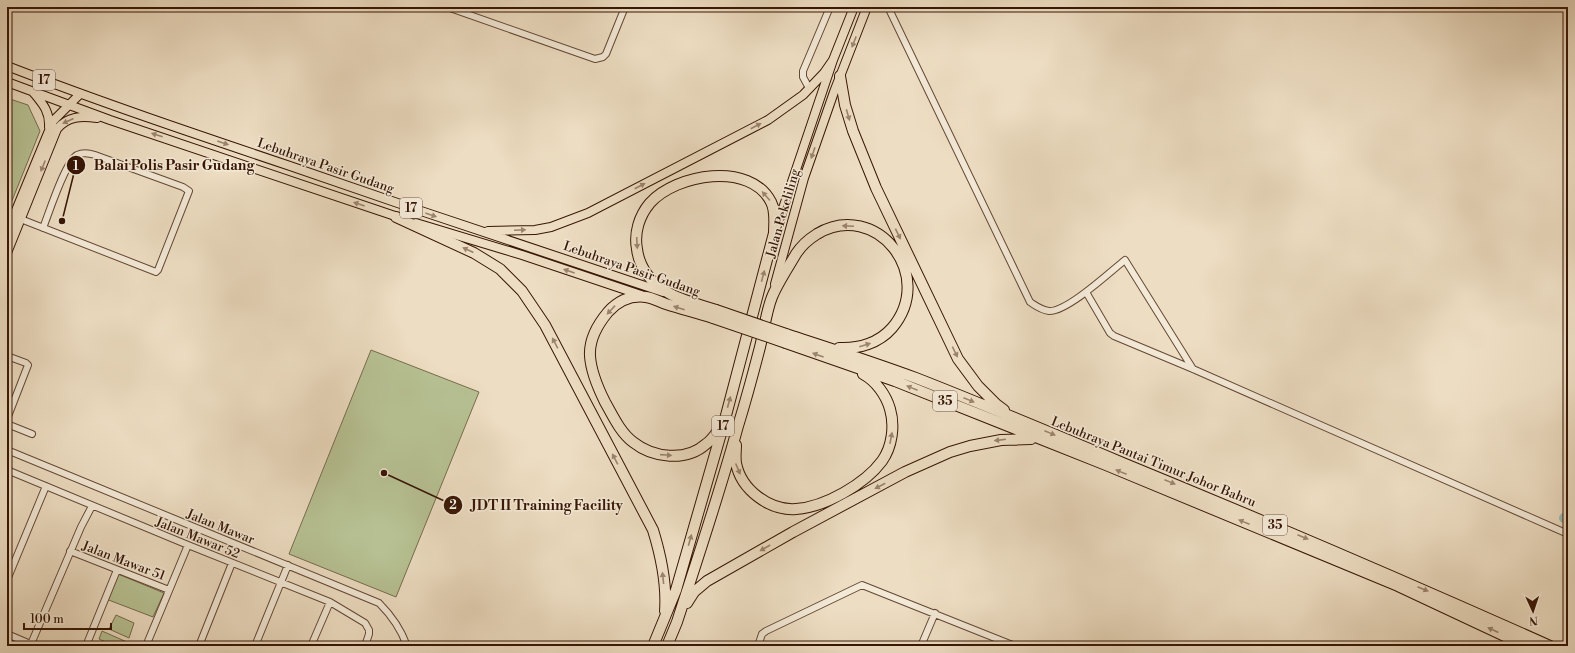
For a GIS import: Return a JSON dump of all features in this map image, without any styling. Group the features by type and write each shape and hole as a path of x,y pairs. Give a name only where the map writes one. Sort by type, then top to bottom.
{"highway":[{"path":"840,76 845,105 853,131 876,188 958,359 978,386 996,404 1014,418"},
{"path":"668,293 654,283 646,272 638,254 636,244 636,235 642,216 650,204 659,195 680,184 705,177 732,176 742,179 759,188 771,202 774,215 774,232"},
{"path":"396,217 474,253 500,269 522,291 545,325 653,530 664,576 664,617"},
{"path":"772,296 797,253 815,236 829,228 842,225 860,226 875,232 891,244 899,254 905,266 908,283 906,302 899,319 887,333 876,341 863,346 850,348 827,348"},
{"name":"17","path":"653,646 676,590 724,423 774,232"},
{"name":"Lebuhraya Pasir Gudang","path":"668,293 714,314"},
{"name":"Jalan Pekeliling","path":"737,431 756,363 772,296"},
{"path":"646,297 623,300 614,305 598,326 591,346 590,356 596,384 620,427 632,441 645,450 660,455 674,456 686,454 706,444 724,423"},
{"name":"Lebuhraya Pasir Gudang","path":"646,297 714,314 786,339"},
{"name":"Lebuhraya Pantai Timur Johor Bahru","path":"786,339 827,348 915,378 1275,525 1469,609 1550,646"},
{"name":"Lebuhraya Pantai Timur Johor Bahru","path":"786,339 850,366 895,381 1350,566 1526,646"},
{"path":"737,431 736,455 738,469 745,483 755,494 765,501 780,507 795,509 812,506 846,491 862,480 882,461 891,439 892,429 892,415 882,392 866,375 850,366"},
{"name":"17","path":"668,646 677,622 737,431"},
{"path":"677,622 694,592 707,581 792,532 905,472 950,452 986,442 1016,438 1039,439"}],"main road":[{"name":"Jalan Pekeliling","path":"774,232 833,60 854,7"},
{"name":"Jalan Pekeliling","path":"772,296 804,178 840,76 867,7"},
{"path":"481,232 534,230 546,228 567,222 588,213 768,120 809,88 833,60"},
{"name":"Lebuhraya Pasir Gudang","path":"7,66 80,94 481,232 668,293"},
{"name":"Lebuhraya Pasir Gudang","path":"7,82 110,120 396,217 487,244 646,297"},
{"path":"33,92 47,110 49,118 48,131"},
{"path":"7,253 17,218 48,131 53,121 80,94"},
{"path":"7,232 17,218 57,130 62,123 72,118 82,116 110,120"},
{"path":"182,144 181,138 187,131"}],"street":[{"path":"447,7 595,59 603,57 606,54 625,7"},
{"path":"809,88 803,77 803,71 830,7"},
{"path":"888,7 1030,302 1041,310 1058,310 1086,292 1126,260 1193,369"},
{"path":"17,218 156,272 189,191 183,187 89,153 78,154 68,164 43,228"},
{"path":"1086,292 1110,333 1568,534"},
{"path":"7,356 28,365 7,419"},
{"path":"7,424 32,434"},
{"name":"Jalan Mawar","path":"7,450 81,482 379,603 398,626 407,646"},
{"name":"Jalan Mawar 52","path":"7,470 330,602 365,623 369,630 369,636 364,646"},
{"path":"7,580 46,486"},
{"path":"7,634 33,645 70,551 92,506"},
{"path":"146,646 188,545"},
{"name":"Jalan Mawar 51","path":"70,551 169,590"},
{"path":"199,646 232,563"},
{"path":"255,646 288,565"},
{"path":"86,646 117,570"},
{"path":"758,646 762,634 766,631 862,585 1015,646"},
{"path":"311,646 330,602"},
{"path":"921,646 935,613"}],"green space":[{"path":"7,98 28,105 40,131 7,213"},
{"path":"371,350 479,392 396,597 289,554"},
{"path":"118,574 164,593 153,617 106,599"},
{"path":"116,615 134,623 129,638 109,629"},
{"path":"102,631 136,646 115,646 99,639"}],"waterway":[{"path":"1564,518 1568,516"}],"place":[{"name":"Balai Polis Pasir Gudang","path":"62,221"},
{"name":"JDT II Training Facility","path":"384,473"}]}
